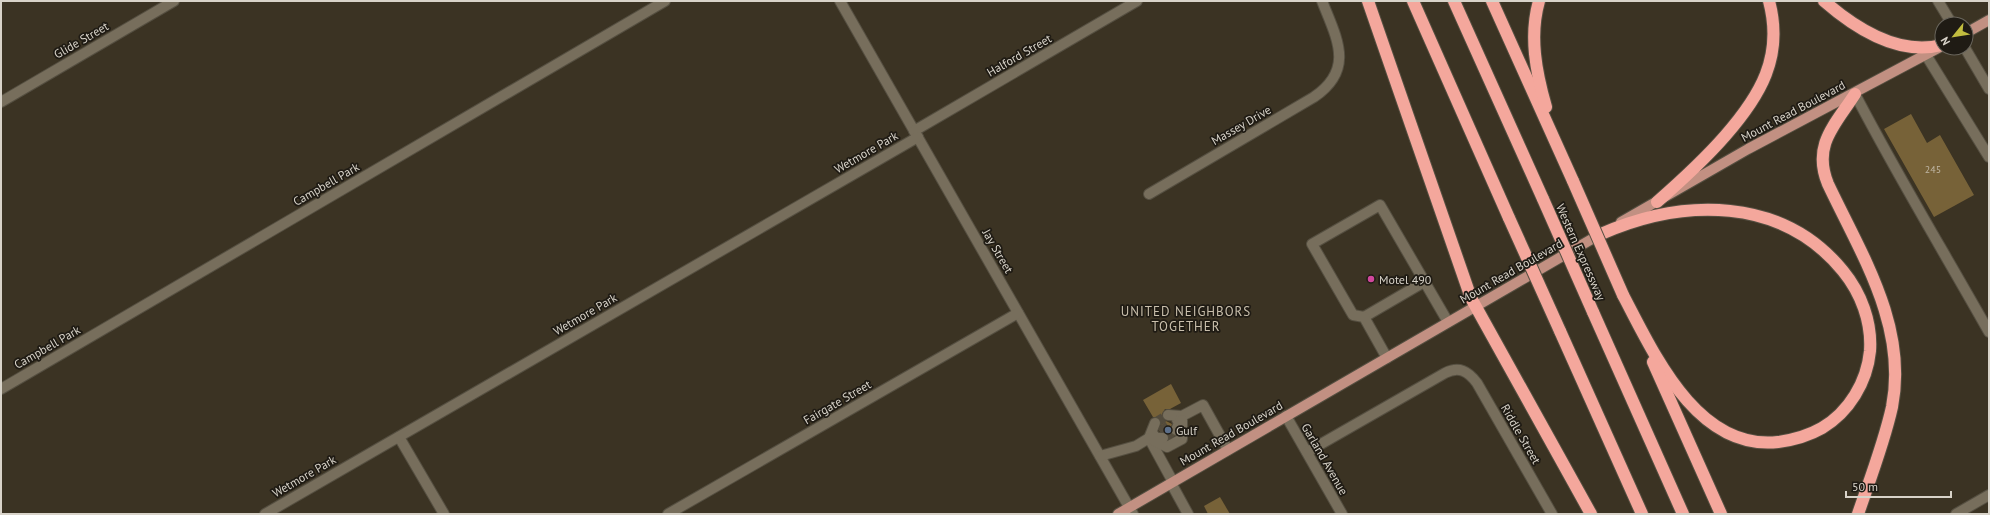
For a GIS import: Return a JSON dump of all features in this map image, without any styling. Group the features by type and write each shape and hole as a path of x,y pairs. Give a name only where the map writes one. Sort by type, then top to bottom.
{"highway":[{"path":"1368,1 1464,280 1475,307 1591,514"},
{"path":"1413,1 1642,514"},
{"name":"Western Expressway","path":"1454,1 1683,514"},
{"path":"1492,1 1721,514"},
{"path":"1539,1 1534,34 1538,75 1549,114 1573,181"},
{"path":"1657,202 1712,151 1742,116 1760,90 1769,68 1773,45 1773,22 1769,1"},
{"path":"1824,1 1850,23 1878,37 1918,46 1934,45"},
{"path":"1855,94 1824,141 1822,165 1828,184 1884,306 1892,334 1895,360 1895,387 1892,407 1858,514"},
{"path":"1601,234 1638,220 1700,210 1723,210 1749,213 1765,217 1788,226 1813,242 1829,256 1847,277 1860,297 1870,334 1869,359 1858,390 1845,409 1828,424 1816,431 1795,439 1773,442 1739,438 1713,426 1695,410 1683,396 1656,355 1623,295"}],"main road":[{"path":"1974,28 1989,20"},
{"name":"Mount Read Boulevard","path":"1118,514 1131,511 1172,482 1770,137 1855,94 1934,50"}],"street":[{"name":"Glide Street","path":"1,102 174,1"},
{"name":"Campbell Park","path":"1,389 665,1"},
{"name":"Jay Street","path":"840,1 1131,511"},
{"name":"Halford Street","path":"916,134 1137,1"},
{"name":"Massey Drive","path":"1149,194 1314,97 1330,85 1338,70 1340,58 1338,40 1322,1"},
{"path":"1938,1 1947,16"},
{"path":"1926,55 1989,157"},
{"path":"1970,56 1988,86"},
{"path":"1855,94 1890,162 1950,262 1989,332"},
{"name":"Wetmore Park","path":"265,514 400,437 916,134"},
{"path":"1424,282 1364,317 1353,315 1312,244 1380,205 1448,322"},
{"name":"Fairgate Street","path":"668,514 1018,313"},
{"path":"1364,317 1388,358"},
{"name":"Riddle Street","path":"1307,452 1445,373 1455,369 1464,370 1471,375 1477,383 1552,514"},
{"path":"1172,423 1203,405 1228,450"},
{"path":"1149,438 1167,447 1182,439 1182,416"},
{"name":"Garland Avenue","path":"1286,416 1342,514"},
{"path":"1100,456 1136,446 1159,431 1149,438"},
{"path":"400,437 444,514"},
{"path":"1149,438 1188,514"},
{"path":"1956,514 1989,495"}],"building":[{"path":"1911,114 1927,143 1940,135 1974,195 1934,217 1884,129"},
{"path":"1171,384 1181,403 1170,409 1165,409 1162,414 1164,420 1172,424 1170,431 1174,436 1169,438 1167,433 1159,431 1161,425 1160,419 1153,417 1143,400"},
{"path":"1220,497 1230,514 1208,514 1204,506"}],"tunnel":[{"path":"1155,423 1168,415"},
{"path":"1160,432 1172,424"},
{"path":"1163,438 1176,430"}],"place":[{"name":"Motel 490","path":"1371,279"},
{"name":"Gulf","path":"1168,430"}],"district":[{"name":"UNITED NEIGHBORS TOGETHER","path":"1186,318"}]}
